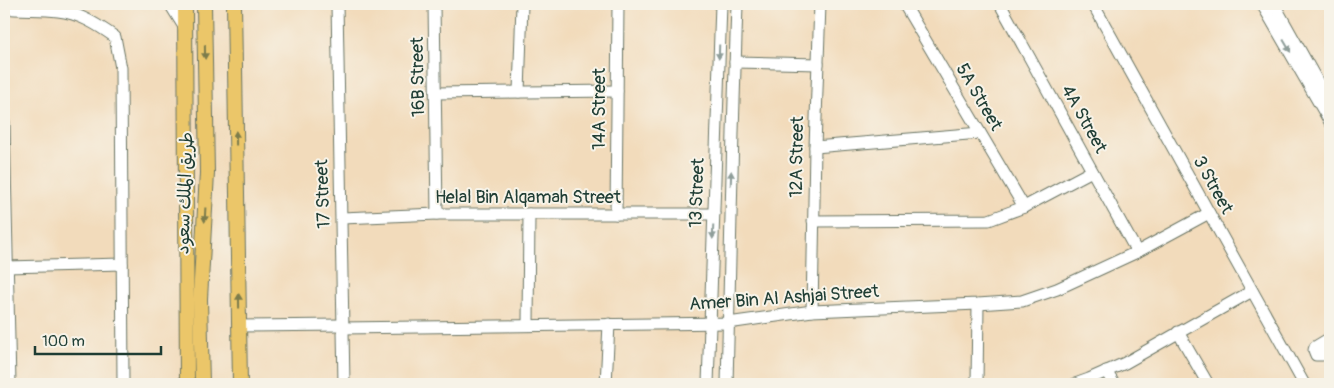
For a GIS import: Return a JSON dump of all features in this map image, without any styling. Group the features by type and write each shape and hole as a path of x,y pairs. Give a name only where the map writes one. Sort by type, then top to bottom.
{"main road":[{"path":"186,4 187,384"},
{"name":"طريق الملك سعود","path":"202,384 200,299 207,173 204,4"},
{"path":"234,4 240,384"}],"street":[{"path":"170,4 186,31"},
{"name":"17 Street","path":"338,4 344,384"},
{"name":"16B Street","path":"434,4 438,214"},
{"path":"519,92 522,4"},
{"name":"14A Street","path":"616,214 618,4"},
{"name":"13 Street","path":"708,384 721,4"},
{"name":"13 Street","path":"727,384 737,4"},
{"name":"12A Street","path":"812,311 820,4"},
{"name":"5A Street","path":"904,4 1024,207"},
{"name":"4A Street","path":"1000,4 1137,252"},
{"name":"3 Street","path":"1093,4 1304,384"},
{"path":"1262,4 1330,122"},
{"path":"1274,4 1330,104"},
{"path":"4,8 60,11 96,24 115,37 121,68 123,384"},
{"path":"735,62 818,64"},
{"path":"436,93 617,91"},
{"path":"4,122 7,267 6,340 10,384"},
{"path":"815,147 980,133"},
{"path":"814,221 989,220 1024,207 1092,171"},
{"name":"Amer Bin Al Ashjai Street","path":"239,326 710,324 812,311 1022,301 1057,289 1137,252 1209,213"},
{"name":"Helal Bin Alqamah Street","path":"342,218 438,214 714,214"},
{"path":"528,325 529,214"},
{"path":"7,267 122,264"},
{"path":"1075,384 1125,362 1252,291"},
{"path":"977,384 978,304"},
{"path":"606,384 609,324"},
{"path":"1178,332 1208,384"},
{"path":"1330,338 1315,347 1314,350 1316,355 1322,355 1330,350"},
{"path":"1106,371 1114,384"}]}
